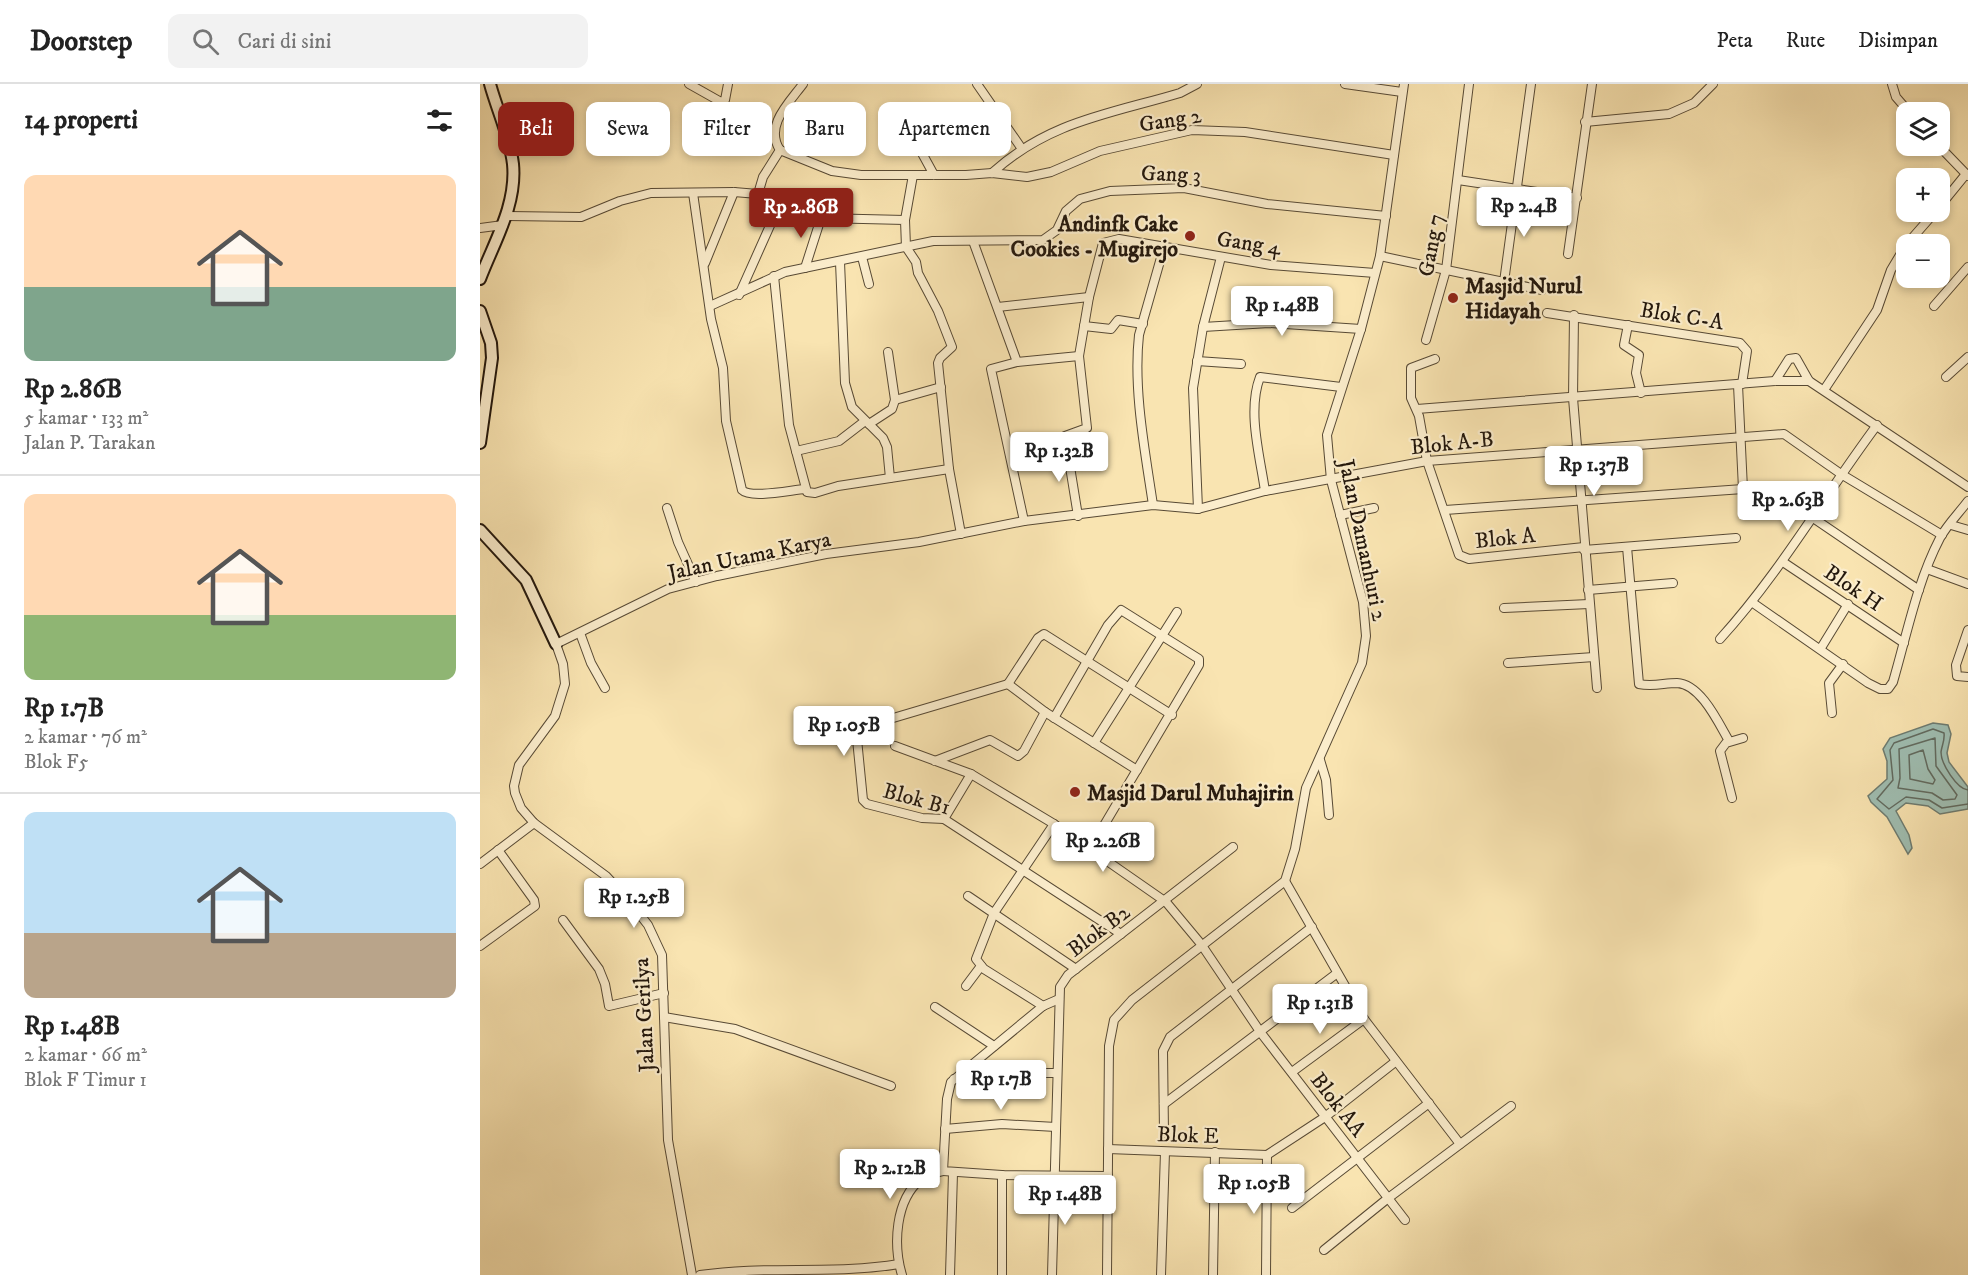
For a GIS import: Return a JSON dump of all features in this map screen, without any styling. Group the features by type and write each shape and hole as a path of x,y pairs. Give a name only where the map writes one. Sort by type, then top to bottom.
{"street":[{"path":"480,279 505,221 512,190 513,165 490,84"},
{"path":"689,84 721,102 725,100 728,88"},
{"path":"758,194 763,177 780,150 776,143 775,125 803,84"},
{"path":"977,84 1022,149"},
{"path":"992,173 1022,149 1065,125 1180,93 1197,84"},
{"path":"1345,84 1403,88"},
{"name":"Gang 7","path":"1426,340 1446,270 1469,84"},
{"path":"1504,282 1531,84"},
{"path":"1568,254 1592,84"},
{"path":"1586,122 1669,114 1694,103 1713,84"},
{"path":"1892,84 1896,97 1900,102"},
{"name":"Jalan Damanhuri 2","path":"1285,881 1295,849 1306,788 1365,652 1363,602 1331,480 1327,435 1361,329 1380,256 1403,88"},
{"name":"Gang 2","path":"780,150 832,171 861,175 992,173 1027,177 1051,172 1100,151 1192,130 1245,132 1394,155"},
{"path":"924,156 934,175"},
{"path":"1949,156 1967,175 1950,195"},
{"path":"913,175 905,220 906,247 916,261 918,273 939,311 952,347 939,360 949,469 961,534"},
{"path":"1458,180 1518,191 1577,198"},
{"name":"Gang 3","path":"710,306 739,295 774,276 933,241 1043,240 1057,230 1066,211 1080,199 1110,191 1184,188 1268,204 1386,216"},
{"path":"705,263 734,192"},
{"path":"480,228 505,221 581,217 620,201 651,193 758,194 821,218 905,220"},
{"path":"693,193 698,237 705,263 710,306 723,368 726,421 742,490 745,494 805,489 815,493 838,486 949,469"},
{"path":"739,295 781,201"},
{"path":"805,268 821,218"},
{"path":"1916,234 1927,222"},
{"name":"Gang 4","path":"1089,297 1103,243 1119,239 1271,265 1375,273"},
{"path":"973,241 1017,362"},
{"path":"1153,505 1143,438 1138,350 1164,247"},
{"path":"1380,256 1542,290"},
{"path":"862,257 869,284"},
{"path":"1198,509 1192,405 1203,327 1221,257"},
{"path":"840,262 844,383 852,407 887,447 890,478"},
{"path":"1824,390 1877,310 1896,262"},
{"path":"1934,306 1968,267"},
{"path":"774,276 789,425 805,489"},
{"path":"998,307 1089,297 1079,356 1087,428 1065,436 1078,516"},
{"path":"480,311 491,343 492,358 480,443"},
{"name":"Blok C-A","path":"1547,313 1574,315 1744,345 1747,351 1740,384"},
{"path":"1574,315 1573,398 1597,688"},
{"path":"1084,326 1111,329 1118,320 1143,324"},
{"path":"1203,327 1269,323 1361,329"},
{"path":"1628,325 1624,345 1639,355 1636,373 1641,393"},
{"path":"796,451 839,441 892,409 895,400 888,352"},
{"path":"1024,521 991,369 1017,362 1079,356"},
{"path":"1775,381 1785,362 1793,357 1798,361 1809,381 1968,487"},
{"path":"1946,377 1968,357"},
{"name":"Blok A","path":"1435,360 1411,368 1411,398 1417,409 1427,461 1459,555 1464,559 1584,548"},
{"path":"1197,361 1241,364"},
{"path":"1266,490 1256,399 1260,377 1341,387"},
{"path":"1417,409 1775,381 1809,381"},
{"path":"1740,384 1743,489"},
{"path":"895,400 941,387"},
{"path":"1720,639 1753,603 1877,425"},
{"name":"Blok A-B","path":"1198,509 1266,490 1427,461 1784,434 1841,474 1942,536"},
{"path":"1445,510 1743,489 1778,494 1919,590"},
{"path":"1753,603 1873,686 1888,689 1893,682 1927,569 1942,536 1968,501"},
{"name":"Jalan Utama Karya","path":"556,644 668,589 826,554 961,534 1024,521 1153,505 1198,509"},
{"path":"1340,515 1374,507"},
{"path":"667,508 678,542 696,582"},
{"path":"1951,525 1968,530"},
{"name":"Jalan Gerilya","path":"481,535 526,580 563,664 565,684 555,716 519,765 514,786 521,808 534,823 606,876 648,925 662,955 668,1140 695,1274"},
{"path":"1584,548 1628,547 1736,538"},
{"path":"1628,547 1639,684 1649,687 1679,683 1699,695 1711,708 1729,741"},
{"name":"Blok H","path":"1783,562 1905,643"},
{"path":"1927,569 1968,584"},
{"path":"1588,590 1673,583"},
{"path":"1504,608 1589,604"},
{"path":"1821,648 1848,604"},
{"path":"1054,718 1108,625 1121,610 1198,656 1200,662 1172,715 1090,849"},
{"path":"1094,743 1177,612"},
{"path":"1968,630 1966,643 1955,668 1957,676 1968,677"},
{"path":"580,633 591,663 605,688"},
{"path":"1137,770 1045,712 1008,684 1042,633 1172,715"},
{"path":"1508,663 1594,657"},
{"path":"1832,713 1829,683 1843,664"},
{"name":"Blok B1","path":"1008,684 859,728 855,734 863,800 867,804 922,818 944,819 1122,934"},
{"path":"935,761 990,740 1018,756 1024,751 1045,712"},
{"path":"1732,798 1720,751 1722,744 1743,738"},
{"name":"Blok B1","path":"895,746 971,774 1054,824 1166,902 1202,944"},
{"path":"1320,760 1326,780 1329,815"},
{"path":"944,819 971,774"},
{"path":"480,864 534,823"},
{"path":"1043,1006 981,966 976,956 994,913 1054,824"},
{"name":"Blok B2","path":"1059,996 1064,981 1076,969 1166,902 1233,848"},
{"path":"480,946 535,906 534,900 498,850"},
{"path":"1107,1275 1109,1046 1114,1020 1132,1000 1285,881 1336,974 1364,1019 1460,1144"},
{"path":"968,896 1076,969"},
{"path":"563,920 599,969 605,984 609,1006 663,993"},
{"path":"1164,1133 1163,1051 1166,1042 1312,927"},
{"path":"1202,944 1261,1033 1292,1072 1364,1019"},
{"path":"966,986 981,966"},
{"path":"1164,1104 1261,1033 1336,974"},
{"path":"943,1171 948,1091 953,1079 1043,1006 1059,996"},
{"path":"1052,1275 1059,996"},
{"path":"934,1007 994,1046"},
{"path":"664,1017 735,1029 891,1086"},
{"path":"1266,1275 1267,1155 1325,1117 1395,1062"},
{"name":"Blok AA","path":"1292,1072 1405,1220"},
{"path":"953,1079 1006,1073 1057,1073"},
{"name":"Blok AA","path":"1292,1208 1429,1103"},
{"path":"1324,1250 1387,1199 1511,1106"},
{"path":"945,1129 1002,1124 1056,1127"},
{"name":"Blok E","path":"1108,1149 1267,1155"},
{"path":"1161,1275 1165,1152"},
{"path":"1213,1275 1215,1152"},
{"path":"902,1275 897,1250 902,1204 923,1177 943,1171 1002,1175 1108,1176"},
{"path":"950,1275 953,1173"},
{"path":"1002,1175 1002,1275"},
{"path":"695,1274 759,1270 860,1271 899,1264"}],"water":[{"path":"1933,723 1948,725 1951,734 1947,753 1949,762 1968,787 1968,809 1940,814 1928,806 1906,803 1896,811 1909,835 1912,848 1908,854 1887,817 1871,802 1868,796 1887,779 1887,761 1883,749 1890,738"}],"place":[{"name":"Andinfk Cake Cookies - Mugirejo","path":"1190,236"},
{"name":"Masjid Nurul Hidayah","path":"1453,298"},
{"name":"Masjid Darul Muhajirin","path":"1075,792"}]}
